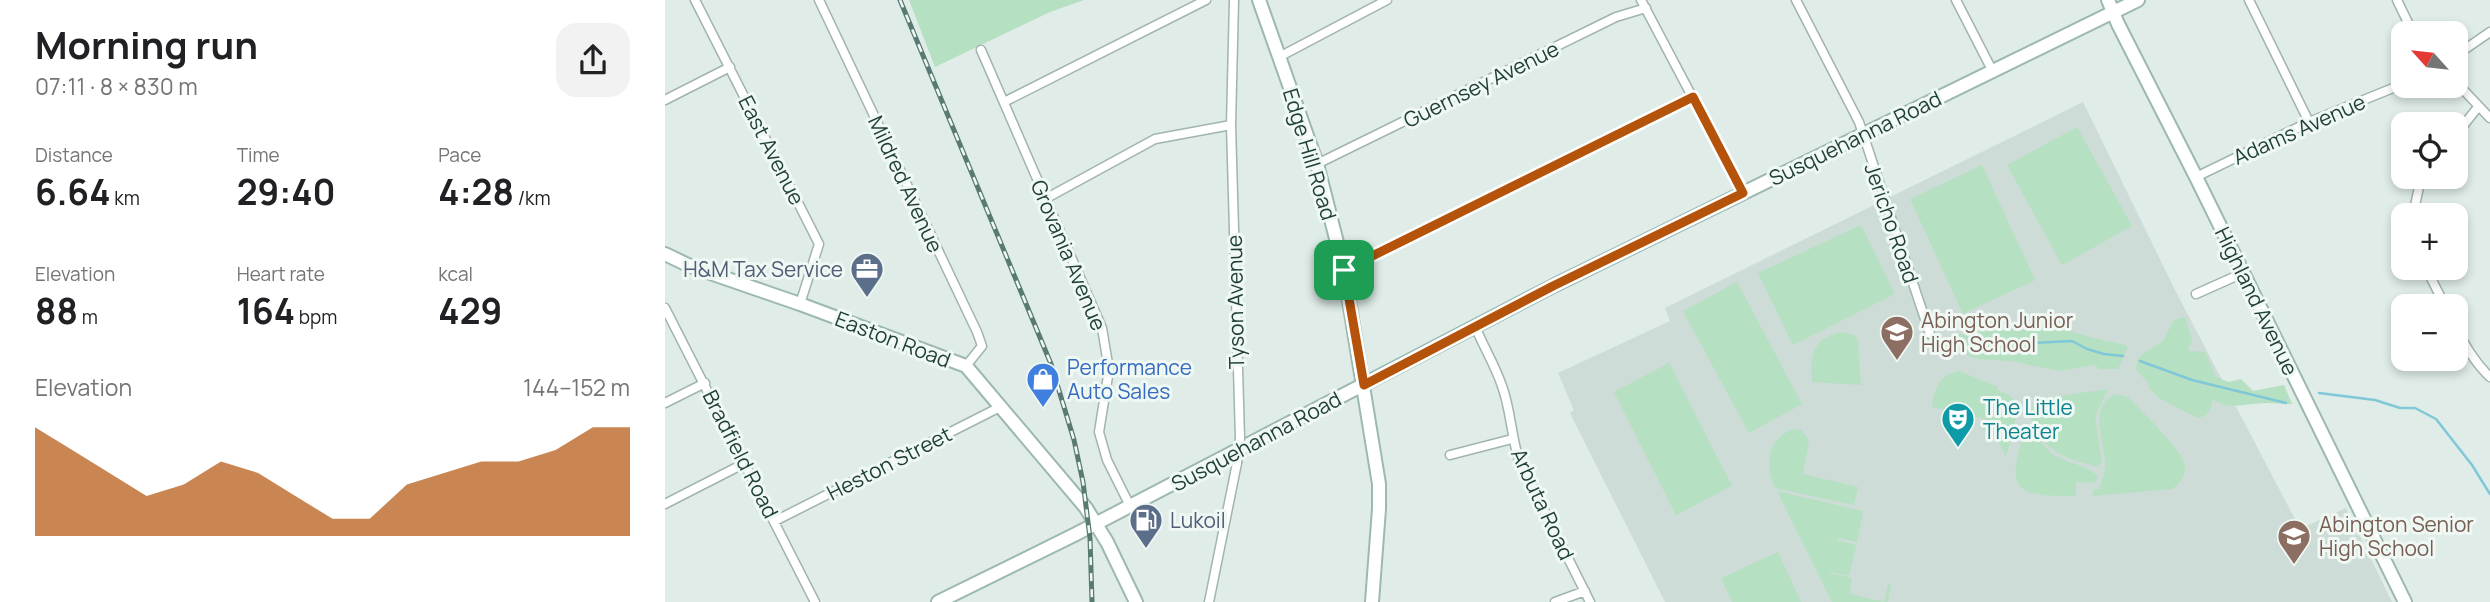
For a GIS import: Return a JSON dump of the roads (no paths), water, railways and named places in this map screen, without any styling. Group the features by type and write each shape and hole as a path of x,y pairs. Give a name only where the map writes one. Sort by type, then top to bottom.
{"main road":[{"name":"Edge Hill Road","path":"1259,0 1317,164 1344,270 1379,484 1380,509 1372,602"},
{"name":"Susquehanna Road","path":"938,602 1130,506 1475,326 1992,71 2111,6 2138,0"},
{"name":"Highland Avenue","path":"2111,6 2117,24 2196,177 2405,602"},
{"name":"Easton Road","path":"665,254 690,266 966,366 1076,495 1096,523 1136,602"}],"street":[{"name":"East Avenue","path":"695,0 819,244 800,304"},
{"name":"Mildred Avenue","path":"819,0 977,332 982,346 966,366"},
{"path":"1004,102 1206,0"},
{"name":"Tyson Avenue","path":"1209,602 1240,438 1231,125 1234,0"},
{"path":"1279,57 1387,0"},
{"name":"Jericho Road","path":"1796,0 1859,122 1930,334"},
{"path":"1956,0 1992,71"},
{"path":"2249,0 2309,122"},
{"path":"2397,0 2407,21"},
{"path":"1643,4 1743,193"},
{"name":"Guernsey Avenue","path":"1317,164 1643,4"},
{"path":"2468,47 2490,32"},
{"name":"Grovania Avenue","path":"981,50 1102,328 1109,370 1099,432 1107,460 1130,506"},
{"path":"665,100 730,67"},
{"name":"Adams Avenue","path":"2196,177 2309,122 2391,89"},
{"path":"2468,96 2490,118"},
{"path":"1344,270 1693,97"},
{"path":"2468,120 2478,107"},
{"path":"1045,199 1155,139 1231,125"},
{"path":"2196,294 2243,273"},
{"name":"Bradfield Road","path":"665,308 815,602"},
{"name":"Arbuta Road","path":"1475,326 1503,386 1512,439 1519,460 1590,602"},
{"path":"2468,351 2481,370 2490,377"},
{"path":"665,403 705,383"},
{"name":"Heston Street","path":"775,521 1002,406"},
{"path":"1450,456 1512,439"},
{"path":"665,504 745,463"},
{"path":"1555,602 1585,591"}],"waterway":[{"path":"1982,339 2031,343 2072,341 2087,349 2123,356"},
{"path":"2140,361 2192,380 2286,403"},
{"path":"2319,393 2375,400 2400,408 2415,408 2436,419 2472,465 2490,494"}],"railway":[{"path":"900,0 1051,364 1074,440 1083,482 1090,538 1092,602"}],"place":[{"name":"H&M Tax Service","path":"867,299"},
{"name":"Abington Junior High School","path":"1897,362"},
{"name":"Performance Auto Sales","path":"1043,409"},
{"name":"The Little Theater","path":"1958,449"},
{"name":"Lukoil","path":"1146,550"},
{"name":"Abington Senior High School","path":"2294,566"}]}
